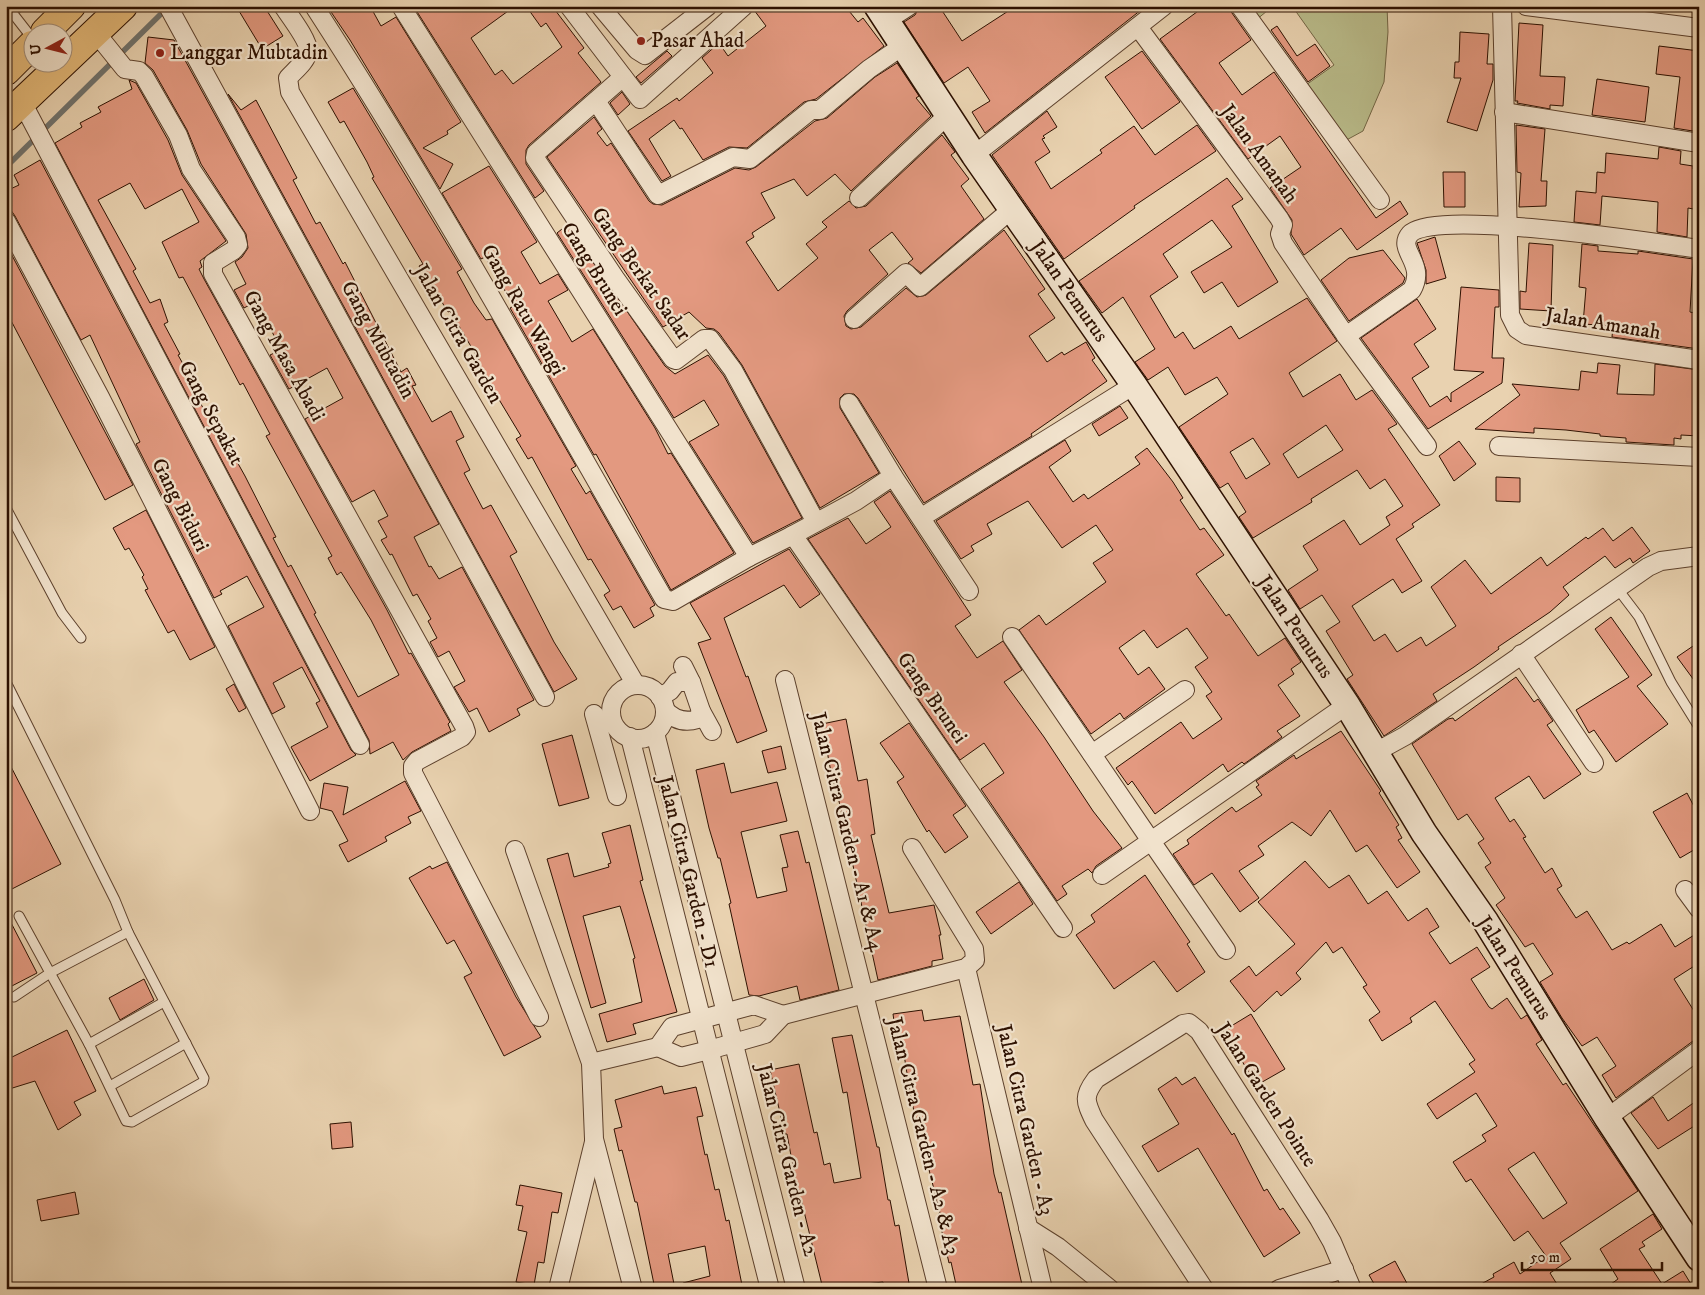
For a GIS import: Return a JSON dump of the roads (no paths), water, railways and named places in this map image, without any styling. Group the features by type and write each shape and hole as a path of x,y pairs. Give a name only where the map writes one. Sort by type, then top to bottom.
{"highway":[{"path":"55,22 71,6"},
{"path":"14,109 103,42 123,6"},
{"path":"6,71 22,55"}],"street":[{"name":"Jalan Citra Garden","path":"283,6 307,44 308,51 304,60 288,78 290,92 636,685"},
{"name":"Gang Ratu Wangi","path":"314,6 364,84 427,189 664,599 673,601 749,557"},
{"name":"Gang Brunei","path":"401,6 749,557"},
{"path":"569,6 640,99 744,6"},
{"path":"600,6 637,50 645,56 708,6"},
{"path":"882,14 909,6"},
{"path":"974,155 1164,6"},
{"path":"1240,6 1380,200"},
{"name":"Jalan Amanah","path":"1502,6 1510,315 1517,329 1526,335 1699,360"},
{"path":"1526,6 1699,28"},
{"name":"Gang Mubtadin","path":"170,8 545,697"},
{"name":"Jalan Pemurus","path":"882,14 974,155 1134,385 1347,705 1374,753 1424,833 1486,922 1608,1118 1699,1258"},
{"name":"Jalan Amanah","path":"1138,27 1279,218 1283,225 1280,234 1283,243 1346,336 1427,446"},
{"name":"Gang Masa Abadi","path":"103,42 126,70 139,71 144,76 178,135 191,169 236,237 238,245 234,250 213,263 212,274 464,726 466,732 462,737 416,761 413,766 413,773 539,1017"},
{"path":"596,101 658,195 733,157 750,158 811,110 820,110 869,69 904,45"},
{"name":"Gang Berkat Sadar","path":"623,77 536,153 536,158 615,278 673,359 676,360 704,339 710,339 733,370 812,515"},
{"name":"Gang Sepakat","path":"14,109 40,134 360,745"},
{"path":"1504,112 1699,143"},
{"path":"859,198 948,116"},
{"path":"854,319 906,273 920,287 1012,209"},
{"name":"Gang Biduri","path":"6,221 100,397 310,811"},
{"path":"1346,336 1412,290 1417,280 1418,270 1407,251 1407,240 1410,233 1418,229 1463,223 1508,226 1699,249"},
{"path":"922,518 1134,385"},
{"path":"849,403 893,476 969,592"},
{"path":"1499,446 1699,457"},
{"path":"749,557 856,501 893,476"},
{"name":"Gang Brunei","path":"791,536 1063,928"},
{"path":"1374,753 1405,736 1617,588 1661,561 1699,556"},
{"path":"1012,638 1226,950"},
{"path":"1521,654 1594,763"},
{"path":"682,666 691,682 701,711 712,731"},
{"name":"Jalan Citra Garden - A1 & A4","path":"785,680 864,994"},
{"path":"691,682 677,682 670,691 662,704 664,718 655,733 640,738 626,735 612,718 614,700 620,692 636,685 652,689 662,704 675,719 684,721 698,718 701,711"},
{"path":"1092,754 1185,690"},
{"path":"1102,876 1347,705"},
{"path":"612,718 602,723 596,722 617,796"},
{"name":"Jalan Citra Garden - A2","path":"655,733 796,1289"},
{"path":"604,747 626,735"},
{"name":"Jalan Citra Garden - D1","path":"626,735 702,1018 770,1289"},
{"name":"Jalan Citra Garden - A3","path":"912,848 974,949 975,960 968,967 1043,1289"},
{"path":"515,850 591,1063 594,1139 633,1289"},
{"path":"1685,890 1699,909"},
{"path":"591,1063 658,1047 681,1057 710,1050 764,1034 783,1015 968,967"},
{"name":"Jalan Citra Garden - A2 & A3","path":"864,994 938,1289"},
{"path":"658,1047 672,1027 702,1018 754,1005 783,1015"},
{"name":"Jalan Garden Pointe","path":"1204,1289 1094,1120 1086,1103 1087,1090 1096,1079 1183,1024 1189,1024 1199,1031 1319,1219 1352,1289"},
{"path":"1608,1118 1699,1050"},
{"path":"558,1289 594,1139"},
{"path":"1028,1228 1058,1247 1110,1289"},
{"path":"1279,1289 1344,1269"}],"lane":[{"path":"8,7 22,26"},
{"path":"6,508 62,613 81,638"},
{"path":"1617,588 1639,617 1671,682 1699,727"},
{"path":"6,682 115,900 128,932 204,1075 203,1082 136,1121 126,1121 89,1044 19,916"},
{"path":"14,997 50,973 128,932"},
{"path":"89,1044 164,1002"},
{"path":"110,1086 186,1043"}],"waterway":[{"path":"6,23 23,6"},
{"path":"6,167 167,8"}],"place":[{"name":"Pasar Ahad","path":"641,41"},
{"name":"Langgar Mubtadin","path":"160,53"}]}
